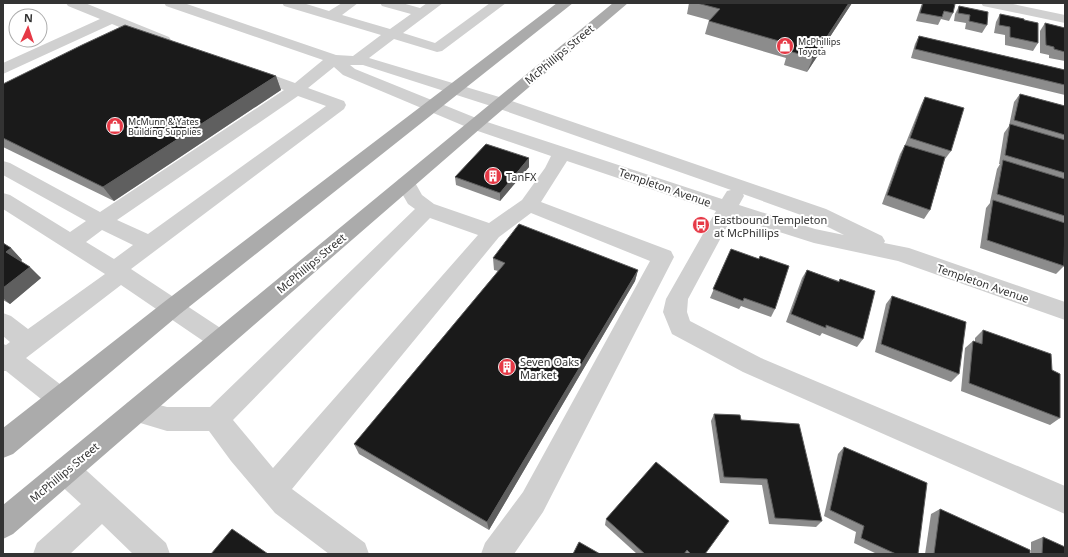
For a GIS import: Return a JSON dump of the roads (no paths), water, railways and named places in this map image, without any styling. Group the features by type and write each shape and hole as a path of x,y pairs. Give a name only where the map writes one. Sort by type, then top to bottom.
{"main road":[{"path":"3,445 172,308 566,3"},
{"name":"McPhillips Street","path":"3,524 406,182 621,3"}],"street":[{"path":"73,3 177,45"},
{"path":"171,3 334,60"},
{"path":"289,3 437,48 499,3"},
{"path":"330,16 351,3"},
{"path":"387,3 422,13"},
{"path":"355,61 436,3"},
{"path":"988,3 1065,19"},
{"path":"3,69 112,19"},
{"path":"71,242 296,90 334,60"},
{"name":"Templeton Avenue","path":"334,60 364,61 453,90 500,103 820,214 901,254 1065,311"},
{"name":"Templeton Avenue","path":"334,60 350,72 475,124 814,236 901,254"},
{"path":"60,399 5,357 28,342 118,272 150,244 338,105 237,67"},
{"path":"273,490 492,232 529,205 554,170 562,153"},
{"path":"3,167 101,221 150,244"},
{"path":"406,182 414,199 427,209 492,232"},
{"path":"739,186 677,298 675,312 680,327 752,365 1065,500"},
{"path":"3,200 118,272 220,340"},
{"path":"496,554 533,502 663,257 529,205"},
{"path":"136,411 167,419 216,419 427,209"},
{"path":"3,323 28,342"},
{"path":"216,419 241,452 285,503 354,554"},
{"path":"66,471 155,554"},
{"path":"48,554 102,504"}],"place":[{"name":"McPhillips Toyota","path":"785,46"},
{"name":"McMunn & Yates Building Supplies","path":"115,126"},
{"name":"TanFX","path":"493,176"},
{"name":"Eastbound Templeton at McPhillips","path":"701,225"},
{"name":"Seven Oaks Market","path":"507,367"}]}
